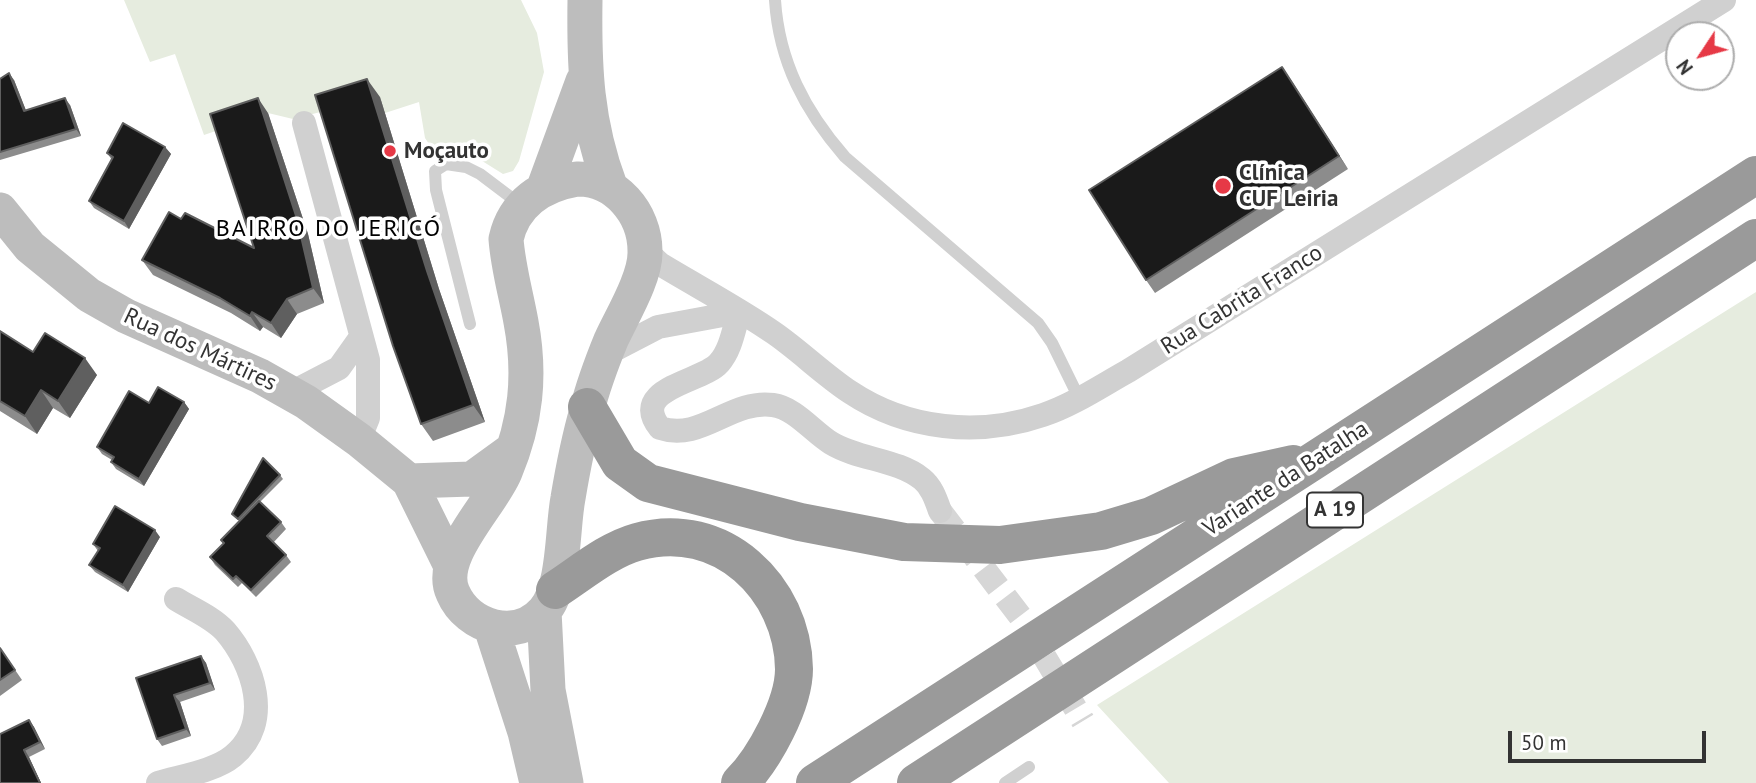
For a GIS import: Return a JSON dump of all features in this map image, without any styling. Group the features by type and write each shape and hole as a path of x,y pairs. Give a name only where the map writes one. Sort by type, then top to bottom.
{"highway":[{"name":"Variante da Batalha","path":"815,783 1756,175"},
{"name":"A 19","path":"916,783 1756,239"},
{"path":"587,407 620,463 648,483 800,522 904,542 950,545 1029,542 1101,531 1151,516 1234,477 1316,460"},
{"path":"549,601 619,550 636,542 658,538 710,543 724,549 760,576 782,610 792,644 794,672 787,708 769,741 740,783"}],"main road":[{"path":"585,0 584,77 599,156 610,186"},
{"path":"450,564 490,501 514,449 523,419 527,383 523,334 506,239 511,221 532,197 584,77"},
{"path":"532,197 577,179 599,181 610,186 625,197 642,232 645,250 643,267 587,407 568,495 549,601 549,772"},
{"name":"Rua dos Mártires","path":"0,210 30,247 89,295 126,316 260,376 291,393 359,440 410,481 450,564 448,578 458,603 470,616 491,627"},
{"path":"410,481 472,479 514,449"},
{"path":"549,601 516,626 491,627 549,772"}],"street":[{"name":"Rua Cabrita Franco","path":"645,250 660,264 773,332 850,392 900,417 926,424 957,427 1003,425 1046,414 1128,371 1724,0"},
{"path":"304,123 368,360 368,418 359,440"},
{"path":"606,354 658,327 739,312 726,355 719,363 701,376 672,386 655,401 652,413 660,428 688,432 734,411 774,405 791,412 831,443 852,454 905,470 922,479 932,491 940,512"},
{"path":"291,393 339,368 361,337"},
{"path":"158,783 233,756 250,734 256,710 250,670 235,645 214,621 176,599"}],"lane":[{"path":"775,0 787,67 828,137 866,175 1029,314 1052,343 1079,398"},
{"path":"470,324 434,179 435,171 446,164 466,167 532,197"},
{"path":"1005,783 1029,767"}],"shaded area":[{"path":"124,0 521,0 537,33 544,72 519,161 513,171 503,174 471,154 444,152 429,144 425,138 419,102 385,113 379,97 293,119 268,113 204,135 175,54 150,62"},
{"path":"1756,292 1756,783 1169,783 1097,705"}],"building":[{"name":"Clínica CUF Leiria","path":"1282,67 1339,156 1146,280 1089,190"},
{"path":"9,73 24,111 65,98 76,129 0,152 0,79"},
{"path":"367,79 427,271 473,405 421,424 393,346 315,95"},
{"path":"258,98 297,219 313,288 287,299 271,323 252,312 250,316 220,298 142,260 169,212 181,219 185,213 254,248 210,114"},
{"path":"123,123 165,147 124,221 89,201 113,157 107,153"},
{"path":"0,331 33,352 45,333 85,358 58,401 41,390 25,416 0,401"},
{"path":"158,387 184,402 139,479 111,462 114,457 97,447 129,391 149,403"},
{"path":"263,458 280,475 238,519 232,514"},
{"path":"259,501 281,522 267,536 286,555 251,590 236,576 233,579 210,557 224,543 221,540"},
{"path":"115,506 155,530 123,585 89,565 100,548 93,544"},
{"path":"0,648 15,670 0,680"},
{"path":"201,656 210,683 174,695 186,729 157,739 136,678"},
{"path":"29,720 40,742 24,750 40,783 0,783 0,734"}],"tunnel":[{"path":"940,511 1020,616 1083,721"}],"place":[{"name":"Moçauto","path":"390,151"},
{"name":"Clínica CUF Leiria","path":"1223,186"}],"district":[{"name":"BAIRRO DO JERICÓ","path":"329,229"}]}
